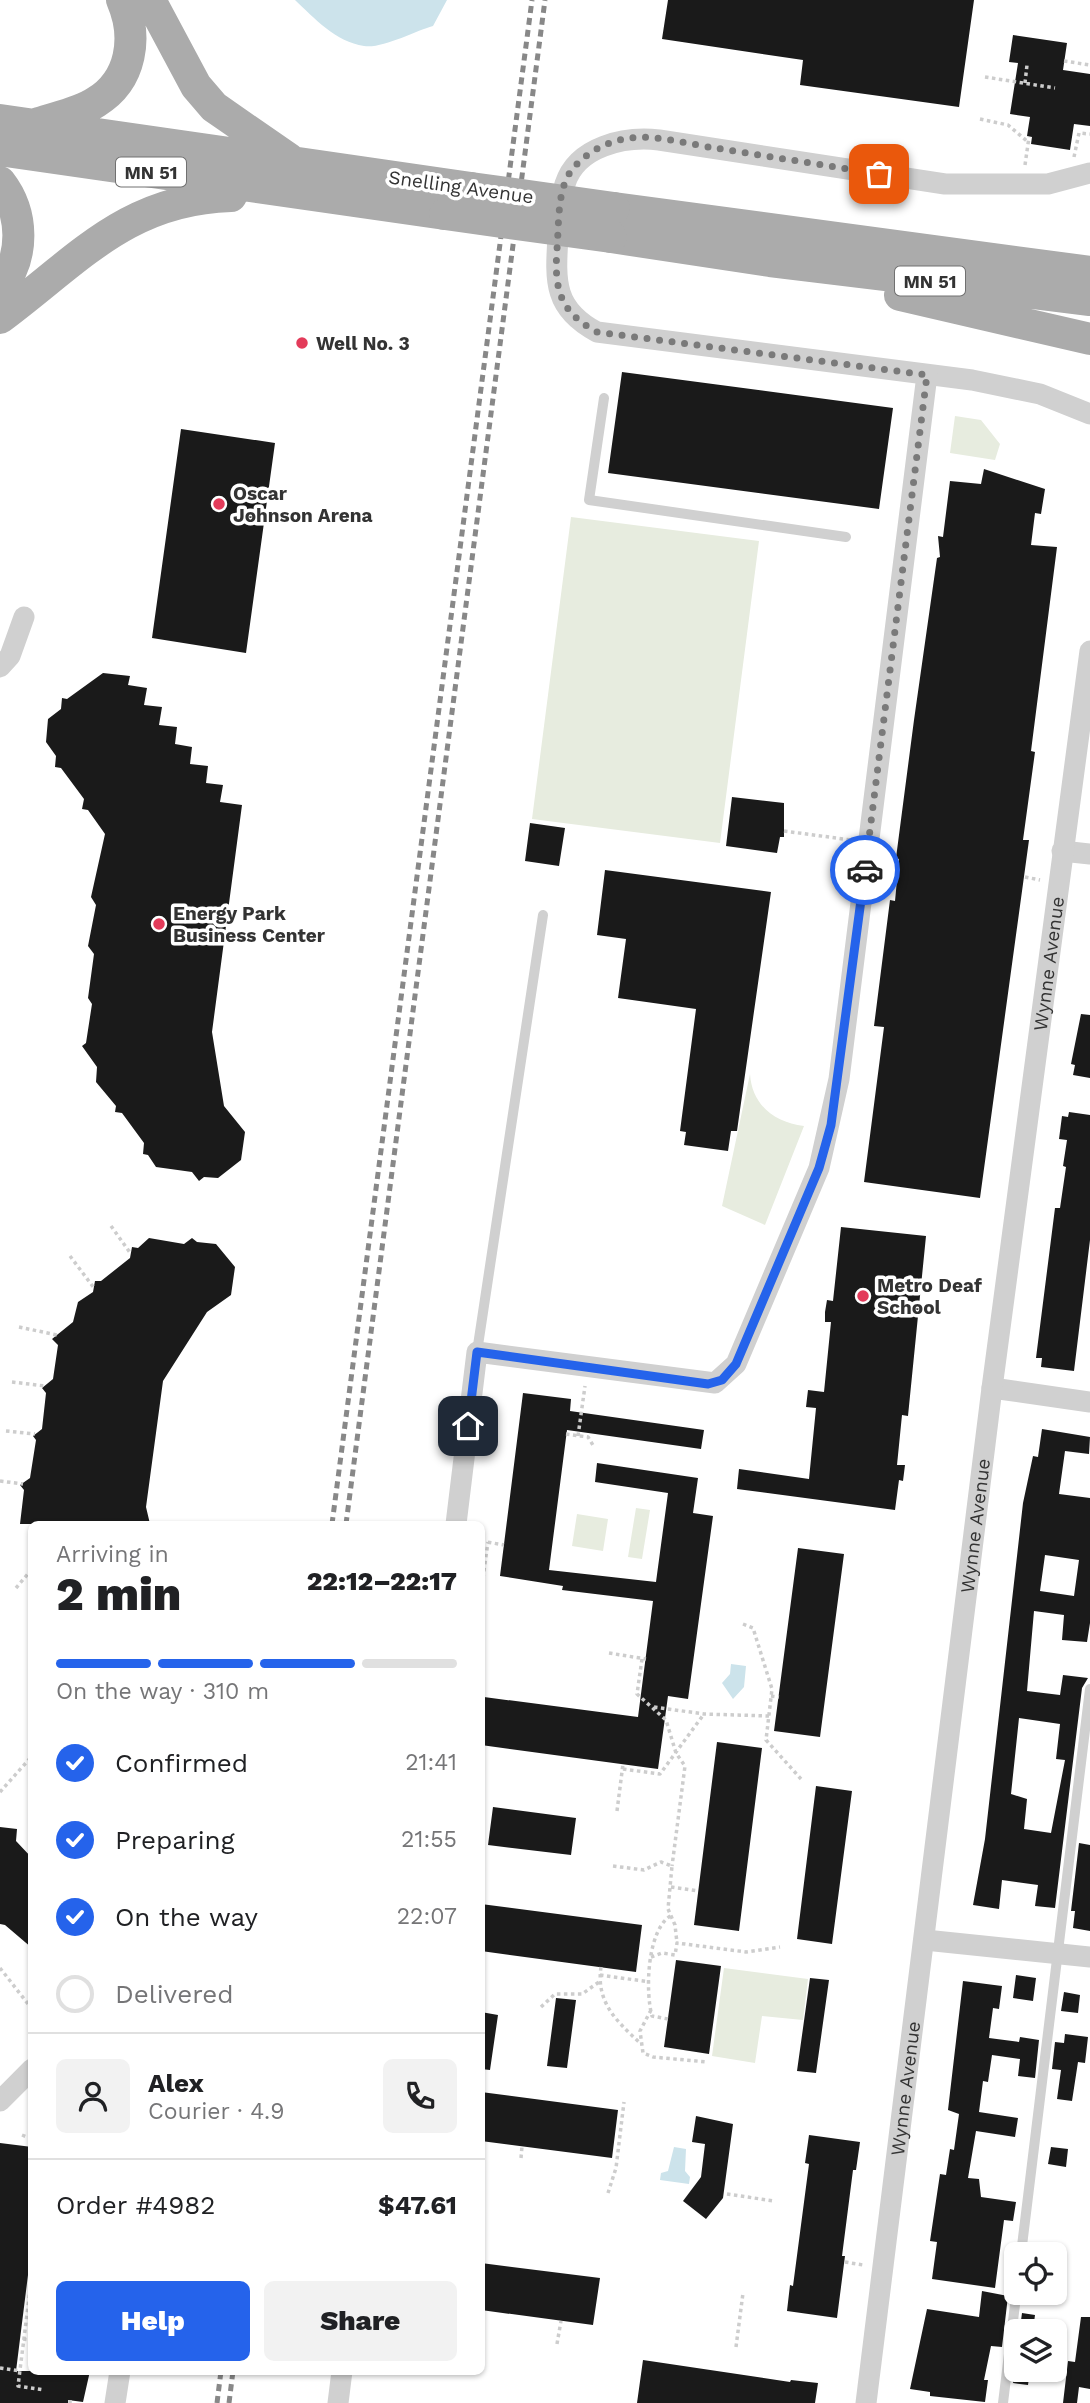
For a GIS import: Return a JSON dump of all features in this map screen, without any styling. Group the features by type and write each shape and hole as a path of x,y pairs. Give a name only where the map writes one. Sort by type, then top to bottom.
{"main road":[{"path":"32,125 97,102 123,74 129,57 131,37 122,0"},
{"path":"150,0 196,86 214,107 301,179"},
{"name":"Snelling Avenue","path":"0,120 301,179"},
{"name":"Snelling Avenue","path":"0,150 301,179 612,223 900,247 1090,272"},
{"path":"0,318 120,225 138,215 200,197 301,179"},
{"path":"0,182 14,204 19,225 15,261 0,288"},
{"name":"Snelling Avenue","path":"612,223 770,261 1090,300"},
{"path":"900,247 1090,249"},
{"path":"770,261 825,278 1090,339"}],"street":[{"path":"1090,173 1048,184 945,184 640,137 601,147 584,158 571,172 565,184 559,218 556,275 559,293 568,311 581,324 597,332 972,380 1040,394 1090,414"},
{"path":"456,1521 477,1352 708,1384 722,1380 736,1364 819,1168 831,1125 927,375"},
{"path":"0,667 10,656 24,617"},
{"name":"Wynne Avenue","path":"866,2403 992,1388 1090,651"},
{"path":"1062,851 1090,854"},
{"path":"992,1388 1090,1402"},
{"path":"925,1940 1090,1957"},
{"path":"0,2101 28,2073"},
{"path":"115,2403 119,2375"},
{"path":"338,2403 342,2375"}],"lane":[{"path":"604,398 589,500 846,537"},
{"path":"477,1352 543,915"},
{"path":"1022,2242 1090,1689"},
{"path":"1003,2403 1015,2305"}],"path":[{"path":"1064,61 1090,65"},
{"path":"1025,83 1027,65"},
{"path":"985,77 1055,88"},
{"path":"980,119 1008,125 1028,139 1024,164 1032,164"},
{"path":"1067,159 1075,157 1079,133 1090,134"},
{"path":"784,831 843,839"},
{"path":"1025,877 1050,882"},
{"path":"111,1226 131,1254"},
{"path":"70,1256 94,1288"},
{"path":"19,1327 57,1335"},
{"path":"578,1436 587,1368"},
{"path":"12,1382 45,1386"},
{"path":"6,1431 35,1434"},
{"path":"566,1434 588,1437 594,1447"},
{"path":"0,1481 23,1484"},
{"path":"485,1542 504,1545"},
{"path":"485,1563 488,1542"},
{"path":"16,1588 28,1574"},
{"path":"743,1624 752,1628 771,1696 766,1740 801,1779"},
{"path":"609,1653 644,1659 637,1694 666,1720 676,1753 685,1766 668,1909 672,1915 677,1943 675,1955 662,1953 651,1957"},
{"path":"771,1696 779,1697"},
{"path":"652,1707 704,1714 769,1716"},
{"path":"617,1811 623,1767 660,1773 704,1714"},
{"path":"0,1791 28,1760"},
{"path":"613,1866 643,1870 661,1862 672,1866"},
{"path":"671,1887 698,1891"},
{"path":"668,2020 652,2016 650,1982 651,1957 658,1928 672,1915"},
{"path":"677,1943 746,1952 780,1947"},
{"path":"601,1967 600,1978 606,2007 639,2042 643,2053 653,2057 707,2062"},
{"path":"0,1968 28,2003"},
{"path":"600,1978 650,1982"},
{"path":"541,2007 555,1994 582,1994 596,1987 600,1978"},
{"path":"639,2042 640,2031 651,2010"},
{"path":"608,2193 616,2168 624,2102"},
{"path":"22,2135 28,2137"},
{"path":"521,2158 522,2146"},
{"path":"727,2194 774,2201"},
{"path":"845,2262 851,2264"},
{"path":"736,2347 743,2293"},
{"path":"28,2303 18,2386 44,2390"},
{"path":"557,2344 561,2320"},
{"path":"23,2339 28,2340"},
{"path":"0,2368 20,2371"}],"shaded area":[{"path":"955,416 981,420 1000,444 995,460 950,453"},
{"path":"571,517 759,541 720,843 532,819"},
{"path":"750,1074 755,1095 766,1110 783,1121 804,1126 765,1225 722,1206"},
{"path":"636,1508 650,1510 642,1559 628,1557"},
{"path":"577,1514 608,1519 603,1551 572,1546"},
{"path":"724,1968 808,1979 803,2020 762,2016 755,2063 712,2056"}],"water":[{"path":"295,0 447,0 433,26 389,42 364,46 344,40 335,34"},
{"path":"731,1664 746,1666 744,1687 733,1699 722,1683 730,1674"},
{"path":"674,2147 686,2149 685,2171 690,2177 689,2184 660,2180 661,2173 668,2171"}],"building":[{"path":"668,0 974,0 959,107 800,85 803,60 662,39"},
{"path":"1013,35 1067,43 1063,70 1090,74 1090,126 1074,124 1070,150 1031,144 1032,137 1027,136 1030,117 1010,114 1018,63 1009,62"},
{"path":"622,372 893,408 879,509 608,473"},
{"name":"Oscar Johnson Arena","path":"181,429 275,443 246,653 152,638"},
{"path":"984,469 1045,489 1041,514 1035,513 1031,545 1057,547 1031,751 1035,752 1023,840 1029,840 980,1198 864,1182 884,1027 874,1026 890,900 895,901 899,859 896,858 914,720 937,558 940,557 938,536 943,537 950,481 981,484"},
{"name":"Energy Park Business Center","path":"103,673 130,676 128,685 147,688 144,705 162,707 159,725 177,727 175,744 192,747 190,764 208,766 206,783 223,785 220,802 242,805 212,1032 224,1106 245,1132 241,1160 218,1178 204,1177 199,1181 192,1172 156,1167 148,1155 143,1154 144,1143 122,1113 115,1112 116,1106 96,1082 97,1067 82,1046 86,1043 92,1004 88,998 94,954 88,946 96,905 91,897 105,834 88,810 82,809 84,799 61,768 55,767 56,756 46,742 48,719 61,709 62,698 67,699"},
{"path":"732,797 784,803 784,837 780,837 777,853 726,846"},
{"path":"530,823 565,828 559,866 525,861"},
{"path":"605,870 771,892 737,1131 731,1131 728,1151 684,1145 686,1132 680,1131 696,1009 618,998 626,939 597,935"},
{"path":"1081,1014 1090,1015 1090,1078 1073,1075 1075,1065 1071,1064"},
{"path":"1069,1112 1090,1115 1090,1240 1074,1371 1041,1367 1042,1358 1036,1358 1055,1208 1060,1208 1066,1167 1063,1166 1067,1140 1059,1139 1062,1116 1068,1117"},
{"name":"Metro Deaf School","path":"841,1227 926,1236 908,1416 902,1415 897,1465 905,1465 903,1481 899,1480 895,1510 737,1489 739,1469 809,1479 816,1408 806,1407 808,1390 824,1392 831,1322 825,1322 825,1312 827,1300 833,1301"},
{"path":"149,1238 184,1244 192,1238 197,1242 216,1244 235,1267 231,1295 207,1312 163,1381 146,1507 149,1521 28,1521 28,1524 20,1524 24,1490 20,1485 30,1478 36,1440 33,1436 42,1429 46,1393 42,1388 53,1379 58,1345 52,1339 73,1322 78,1302 93,1292 95,1281 101,1281 130,1258 132,1247 138,1248"},
{"path":"523,1393 571,1399 570,1411 704,1430 701,1449 567,1430 549,1570 656,1582 668,1493 595,1482 597,1463 698,1478 693,1513 713,1516 688,1699 668,1696 658,1769 485,1746 485,1697 638,1717 653,1601 562,1590 563,1586 500,1576"},
{"path":"1042,1429 1090,1437 1089,1454 1065,1451 1059,1494 1090,1498 1090,1623 1087,1642 1062,1640 1064,1615 1034,1611 1027,1691 1060,1695 1063,1675 1088,1678 1082,1688 1055,1908 1035,1906 1038,1885 1002,1880 999,1909 973,1905 985,1839 1023,1503 1033,1456 1038,1457","holes":["1045,1555 1079,1560 1074,1596 1040,1591","1019,1718 1060,1724 1056,1759 1065,1760 1051,1833 1024,1829 1027,1799 1011,1794"]},
{"path":"798,1548 844,1554 820,1737 774,1731"},
{"path":"717,1742 762,1748 739,1931 694,1925"},
{"path":"816,1786 852,1791 832,1944 797,1939"},
{"path":"493,1807 576,1818 571,1855 488,1845"},
{"path":"0,1827 17,1829 16,1841 28,1854 28,1945 5,1925 0,1924"},
{"path":"1079,1843 1090,1845 1090,1931 1073,1928 1075,1911 1071,1911"},
{"path":"485,1905 642,1925 636,1972 485,1952"},
{"path":"676,1960 721,1966 709,2054 664,2047"},
{"path":"1016,1975 1036,1978 1033,2001 1013,1998"},
{"path":"810,1978 829,1980 816,2073 797,2071"},
{"path":"963,1981 1002,1986 999,2009 993,2008 989,2038 1019,2042 1020,2037 1039,2040 1035,2078 1018,2076 1020,2059 992,2055 988,2082 983,2081 979,2112 1018,2118 1015,2137 976,2131 968,2178 979,2179 981,2197 1016,2202 1013,2221 1004,2220 995,2288 932,2279 937,2242 930,2241 940,2174 946,2175 950,2149 954,2150 959,2114 948,2110"},
{"path":"1064,1992 1080,1995 1078,2013 1061,2011"},
{"path":"556,1998 576,2000 567,2068 547,2066"},
{"path":"485,2013 498,2015 490,2070 485,2069"},
{"path":"1065,2034 1088,2037 1085,2063 1078,2062 1072,2101 1057,2099 1061,2070 1052,2069 1055,2042 1064,2043"},
{"path":"485,2093 618,2110 612,2158 485,2142"},
{"path":"696,2116 733,2124 723,2198 706,2219 683,2201 701,2177 705,2144 692,2142"},
{"path":"809,2135 860,2142 856,2170 853,2170 837,2318 787,2311 790,2285 793,2286 809,2164 805,2163"},
{"path":"0,2143 28,2146 28,2275 16,2371 28,2371 28,2375 89,2375 83,2402 68,2400 68,2403 0,2403"},
{"path":"1051,2147 1068,2149 1066,2167 1048,2164"},
{"path":"485,2264 600,2278 593,2325 485,2311"},
{"path":"982,2291 1004,2295 1004,2305 1007,2305 1002,2347 991,2346 984,2380 988,2380 985,2402 930,2396 930,2392 910,2389 927,2309 979,2317"},
{"path":"1022,2313 1035,2315 1034,2319 1021,2319"},
{"path":"1081,2317 1090,2317 1090,2389 1079,2387 1077,2403 1063,2403 1068,2361 1075,2362"},
{"path":"643,2360 790,2382 818,2383 815,2403 637,2403"}],"railway":[{"path":"332,1521 532,0"},
{"path":"346,1521 545,0"},
{"path":"217,2403 220,2375"},
{"path":"229,2403 232,2375"}],"way so far":[{"path":"865,870 927,375 626,338 597,332 581,324 568,311 559,293 556,275 559,218 565,184 571,172 584,158 601,147 621,140 640,137 659,139 879,174"}],"place":[{"name":"Well No. 3","path":"302,343"},
{"name":"Oscar Johnson Arena","path":"219,504"},
{"name":"Energy Park Business Center","path":"159,924"},
{"name":"Metro Deaf School","path":"863,1296"}],"route":[{"path":"468,1426 477,1352 708,1384 722,1380 736,1364 819,1168 831,1125 865,870"}]}
